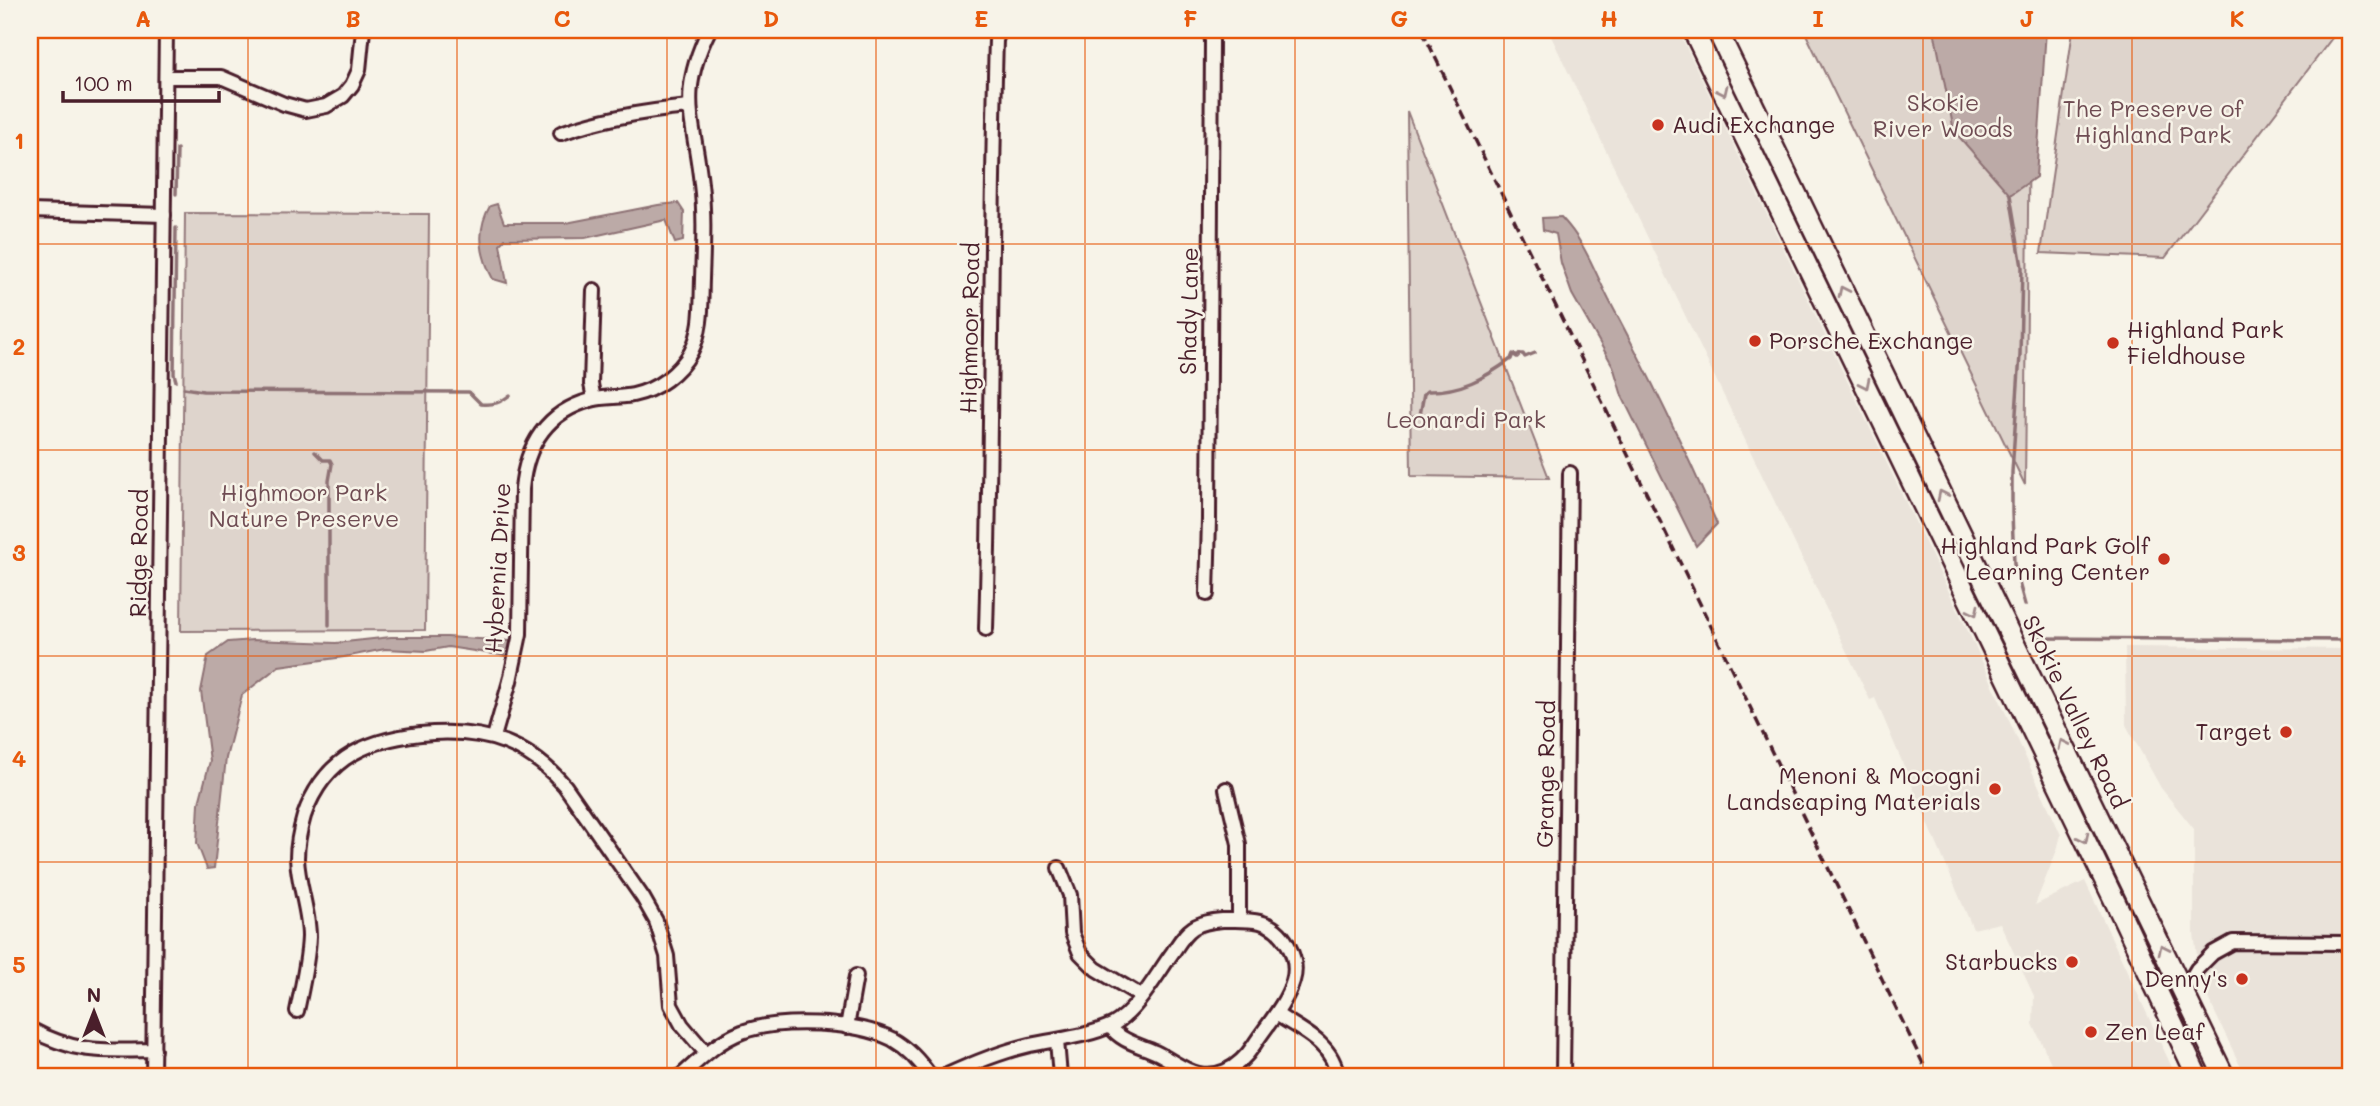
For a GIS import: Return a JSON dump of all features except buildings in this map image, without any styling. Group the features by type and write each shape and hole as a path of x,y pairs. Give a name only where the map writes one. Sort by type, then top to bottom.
{"highway":[{"name":"Skokie Valley Road","path":"1693,30 2197,1076"},
{"name":"Skokie Valley Road","path":"1717,30 2224,1076"}],"street":[{"name":"Ridge Road","path":"153,1076 166,30"},
{"path":"166,76 221,77 284,104 306,110 326,106 343,96 359,71 363,30"},
{"name":"Hybernia Drive","path":"494,737 518,641 522,489 527,457 539,436 555,418 594,399 646,391 671,376 689,355 698,338 702,317 702,198 689,107 690,83 696,60 709,30"},
{"name":"Highmoor Road","path":"986,629 994,238 992,157 996,40 1000,30"},
{"name":"Shady Lane","path":"1207,594 1213,41 1210,30"},
{"path":"561,133 645,111 689,107"},
{"path":"30,211 164,215"},
{"path":"594,290 591,384 594,399"},
{"name":"Grange Road","path":"1563,1076 1570,473"},
{"path":"297,1011 309,936 298,873 298,835 311,797 324,778 353,752 376,742 404,735 452,732 494,737 526,751 542,762 565,786 656,921 667,960 671,1005 675,1015 706,1053"},
{"path":"1226,789 1239,844 1239,920"},
{"path":"1059,868 1070,895 1072,933 1080,953 1096,969 1141,996"},
{"path":"945,1076 998,1053 1083,1036 1110,1026 1131,1010 1185,934 1194,926 1209,921 1239,920 1269,925 1283,938 1293,955 1293,981 1276,1014 1237,1066 1222,1074 1205,1075 1189,1071 1159,1054 1121,1038 1110,1026"},
{"path":"2183,992 2197,969 2213,953 2233,942 2350,943"},
{"path":"847,1027 856,976"},
{"path":"1276,1014 1323,1044 1333,1060 1337,1076"},
{"path":"681,1076 706,1053 740,1033 791,1022 847,1027 890,1038 914,1055 930,1076"},
{"path":"30,1029 68,1047 100,1051 154,1050"},
{"path":"1057,1041 1060,1076"}],"shaded area":[{"path":"1548,30 1678,30 1977,650 2061,835 2035,905 2085,881 2176,1076 2057,1076 2033,1024 2034,996 2000,923 1973,929 1875,698 1870,700"},
{"path":"1934,30 2046,30 2036,177 2010,195 1954,131"},
{"path":"678,203 684,212 683,241 675,243 666,220 585,238 505,239 500,244 507,283 493,279 485,261 481,233 490,206 497,204 504,223 566,223"},
{"path":"1561,217 1577,236 1638,355 1717,524 1696,546 1622,396 1613,366 1572,294 1561,263 1556,234 1543,230 1542,218"},
{"path":"391,637 510,641 507,656 448,647 426,651 385,649 279,666 242,695 226,758 214,868 207,869 197,843 199,803 210,761 201,691 208,656 228,642 253,640 336,643"},
{"path":"2125,647 2350,649 2350,1076 2245,1076 2201,983 2194,934 2194,829 2161,788 2126,725"}],"green space":[{"name":"Skokie River Woods","path":"1804,30 2030,30 2025,485"},
{"name":"The Preserve of Highland Park","path":"2073,30 2338,30 2165,258 2041,253"},
{"name":"Leonardi Park","path":"1407,111 1549,478 1411,476"},
{"name":"Highmoor Park Nature Preserve","path":"185,213 429,214 425,630 181,631"}],"waterway":[{"path":"176,194 177,149"},
{"path":"2010,195 2022,267 2012,513 2014,564 2025,605"},
{"path":"176,228 176,381"},
{"path":"1411,417 1420,415 1427,391 1461,386 1492,372 1511,359 1513,354 1517,357 1523,354 1525,357 1535,353"},
{"path":"184,388 203,391 469,392 481,404 497,403 510,395"},
{"path":"315,452 323,460 330,460 332,464 329,481 329,625"},
{"path":"2039,638 2350,640"}],"railway":[{"path":"1422,30 1929,1076"}],"place":[{"name":"Audi Exchange","path":"1658,125"},
{"name":"Porsche Exchange","path":"1755,341"},
{"name":"Highland Park Fieldhouse","path":"2113,343"},
{"name":"Highland Park Golf Learning Center","path":"2164,559"},
{"name":"Target","path":"2286,732"},
{"name":"Menoni & Mocogni Landscaping Materials","path":"1995,789"},
{"name":"Starbucks","path":"2072,962"},
{"name":"Denny's","path":"2242,979"},
{"name":"Zen Leaf","path":"2091,1032"}]}
